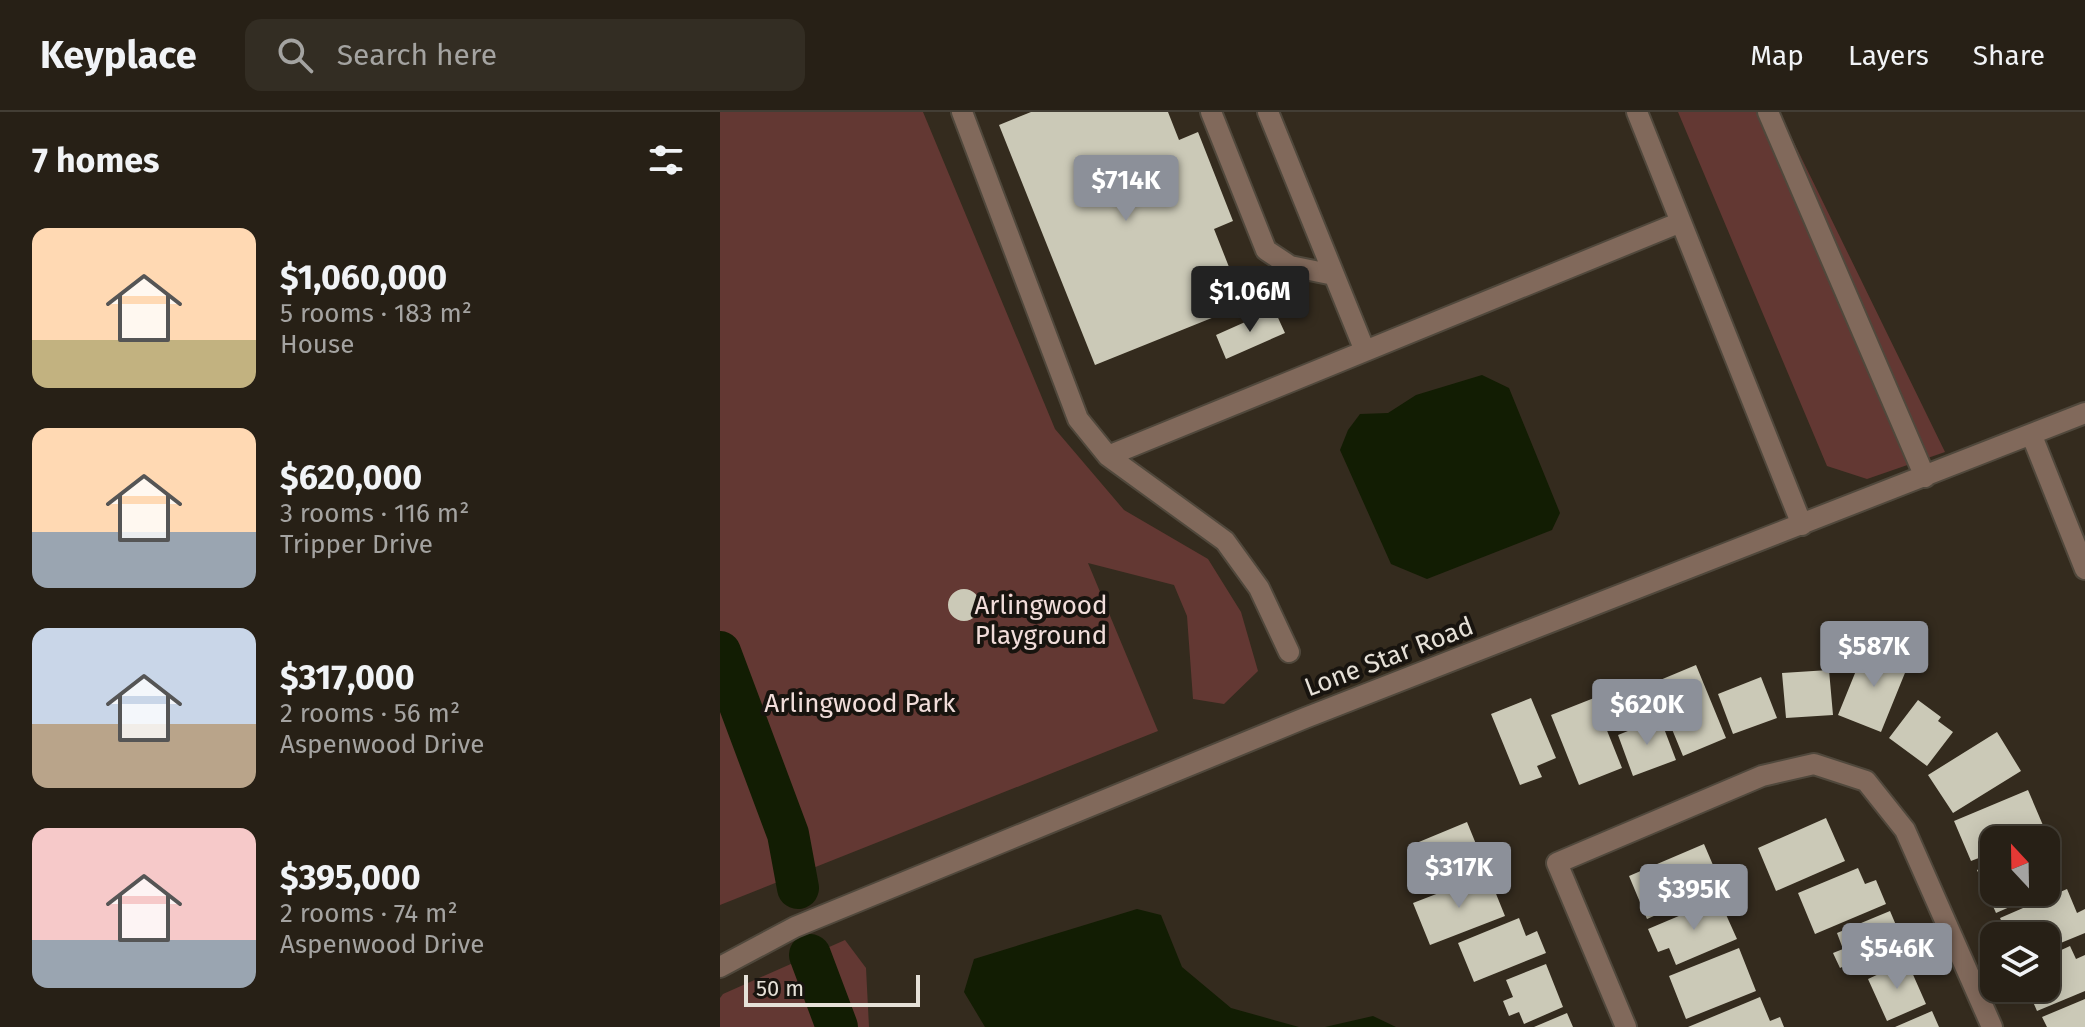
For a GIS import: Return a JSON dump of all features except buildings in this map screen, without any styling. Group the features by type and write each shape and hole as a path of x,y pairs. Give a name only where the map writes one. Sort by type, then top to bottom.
{"street":[{"path":"962,112 1078,419 1108,456 1225,541 1259,588 1289,652"},
{"path":"1211,112 1266,250 1290,266 1334,275"},
{"path":"1268,112 1365,351"},
{"path":"1637,112 1802,525"},
{"path":"1768,112 1925,477"},
{"path":"1108,456 1681,222"},
{"name":"Lone Star Road","path":"720,967 795,927 1290,724 2085,413"},
{"path":"2032,436 2085,569"},
{"path":"1626,1027 1557,863 1762,776 1814,764 1866,781 1905,830 1992,1027"}],"green space":[{"path":"720,112 923,112 1055,429 1124,510 1208,559 1241,612 1258,671 1224,704 1193,699 1187,616 1174,585 1088,563 1158,731 720,905"},
{"path":"1678,112 1779,112 1945,452 1867,479 1827,466"},
{"path":"845,940 866,968 869,1027 720,1027 720,998 723,994"}],"shaded area":[{"path":"1482,375 1509,388 1560,513 1552,530 1427,579 1391,564 1340,450 1348,430 1360,414 1388,413 1416,395"},
{"path":"1137,909 1161,915 1182,967 1231,1008 1299,1027 985,1027 964,992 974,959"},
{"path":"1373,1016 1396,1027 1325,1027"}],"waterway":[{"path":"720,652 788,834 798,888"},
{"path":"810,955 837,1027"}],"park label":[{"name":"Arlingwood Playground","path":"1041,620"},
{"name":"Arlingwood Park","path":"860,703"}]}
